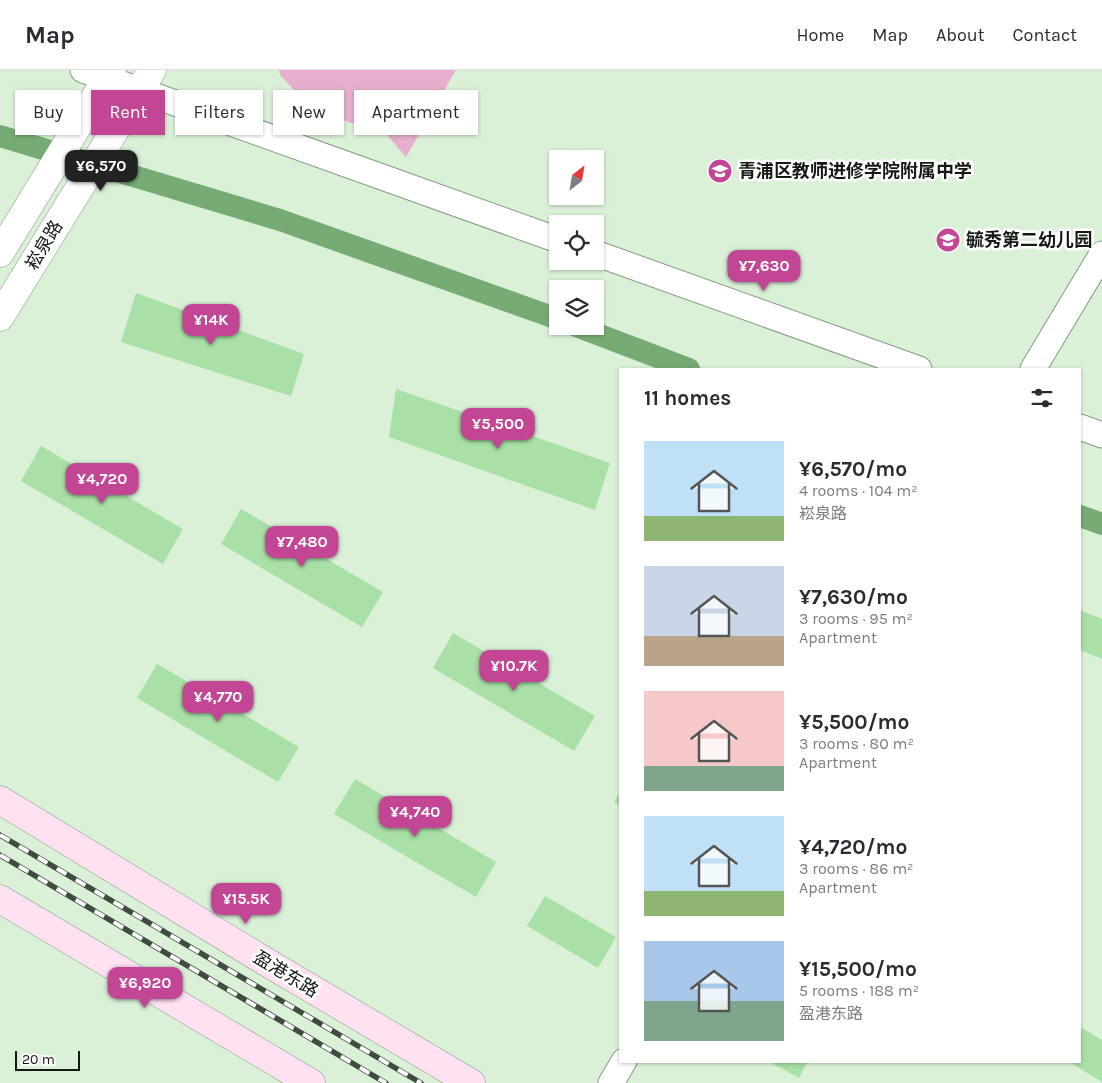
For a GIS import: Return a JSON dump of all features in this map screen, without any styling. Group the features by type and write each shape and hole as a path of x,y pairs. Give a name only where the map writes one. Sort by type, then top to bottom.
{"main road":[{"name":"盈港东路","path":"0,800 268,963 471,1083"},
{"path":"0,899 311,1083"}],"street":[{"path":"100,73 146,80 549,237"},
{"name":"崧泉路","path":"0,253 71,137 100,73"},
{"name":"崧泉路","path":"0,318 146,80"},
{"path":"1033,368 1102,254"},
{"path":"604,256 916,368"},
{"path":"1081,427 1102,435"},
{"path":"611,1083 623,1063"}],"shaded area":[{"path":"279,70 456,70 445,90 354,90 354,124 344,120 344,90 294,90 280,75"},
{"path":"387,135 419,135 406,157"}],"building":[{"path":"136,293 304,354 291,396 121,342"},
{"path":"396,389 610,463 595,510 389,437"},
{"path":"41,446 183,529 163,564 21,481"},
{"path":"241,509 383,592 362,627 221,544"},
{"path":"1081,610 1102,619 1102,659 1081,650"},
{"path":"453,633 595,716 574,751 433,668"},
{"path":"157,664 299,747 278,782 137,698"},
{"path":"355,779 496,862 476,897 334,814"},
{"path":"619,794 619,804 614,802"},
{"path":"545,896 616,937 598,968 527,926"},
{"path":"1081,1028 1102,1040 1102,1082 1071,1063 1081,1063"},
{"path":"772,1063 807,1063 799,1078"}],"waterway":[{"path":"0,136 280,220 549,316"},
{"path":"600,335 686,368"},
{"path":"1081,516 1102,524"}],"railway":[{"path":"0,835 421,1083"},
{"path":"0,855 386,1083"}],"place":[{"name":"青浦区教师进修学院附属中学","path":"720,171"},
{"name":"毓秀第二幼儿园","path":"948,240"}]}
